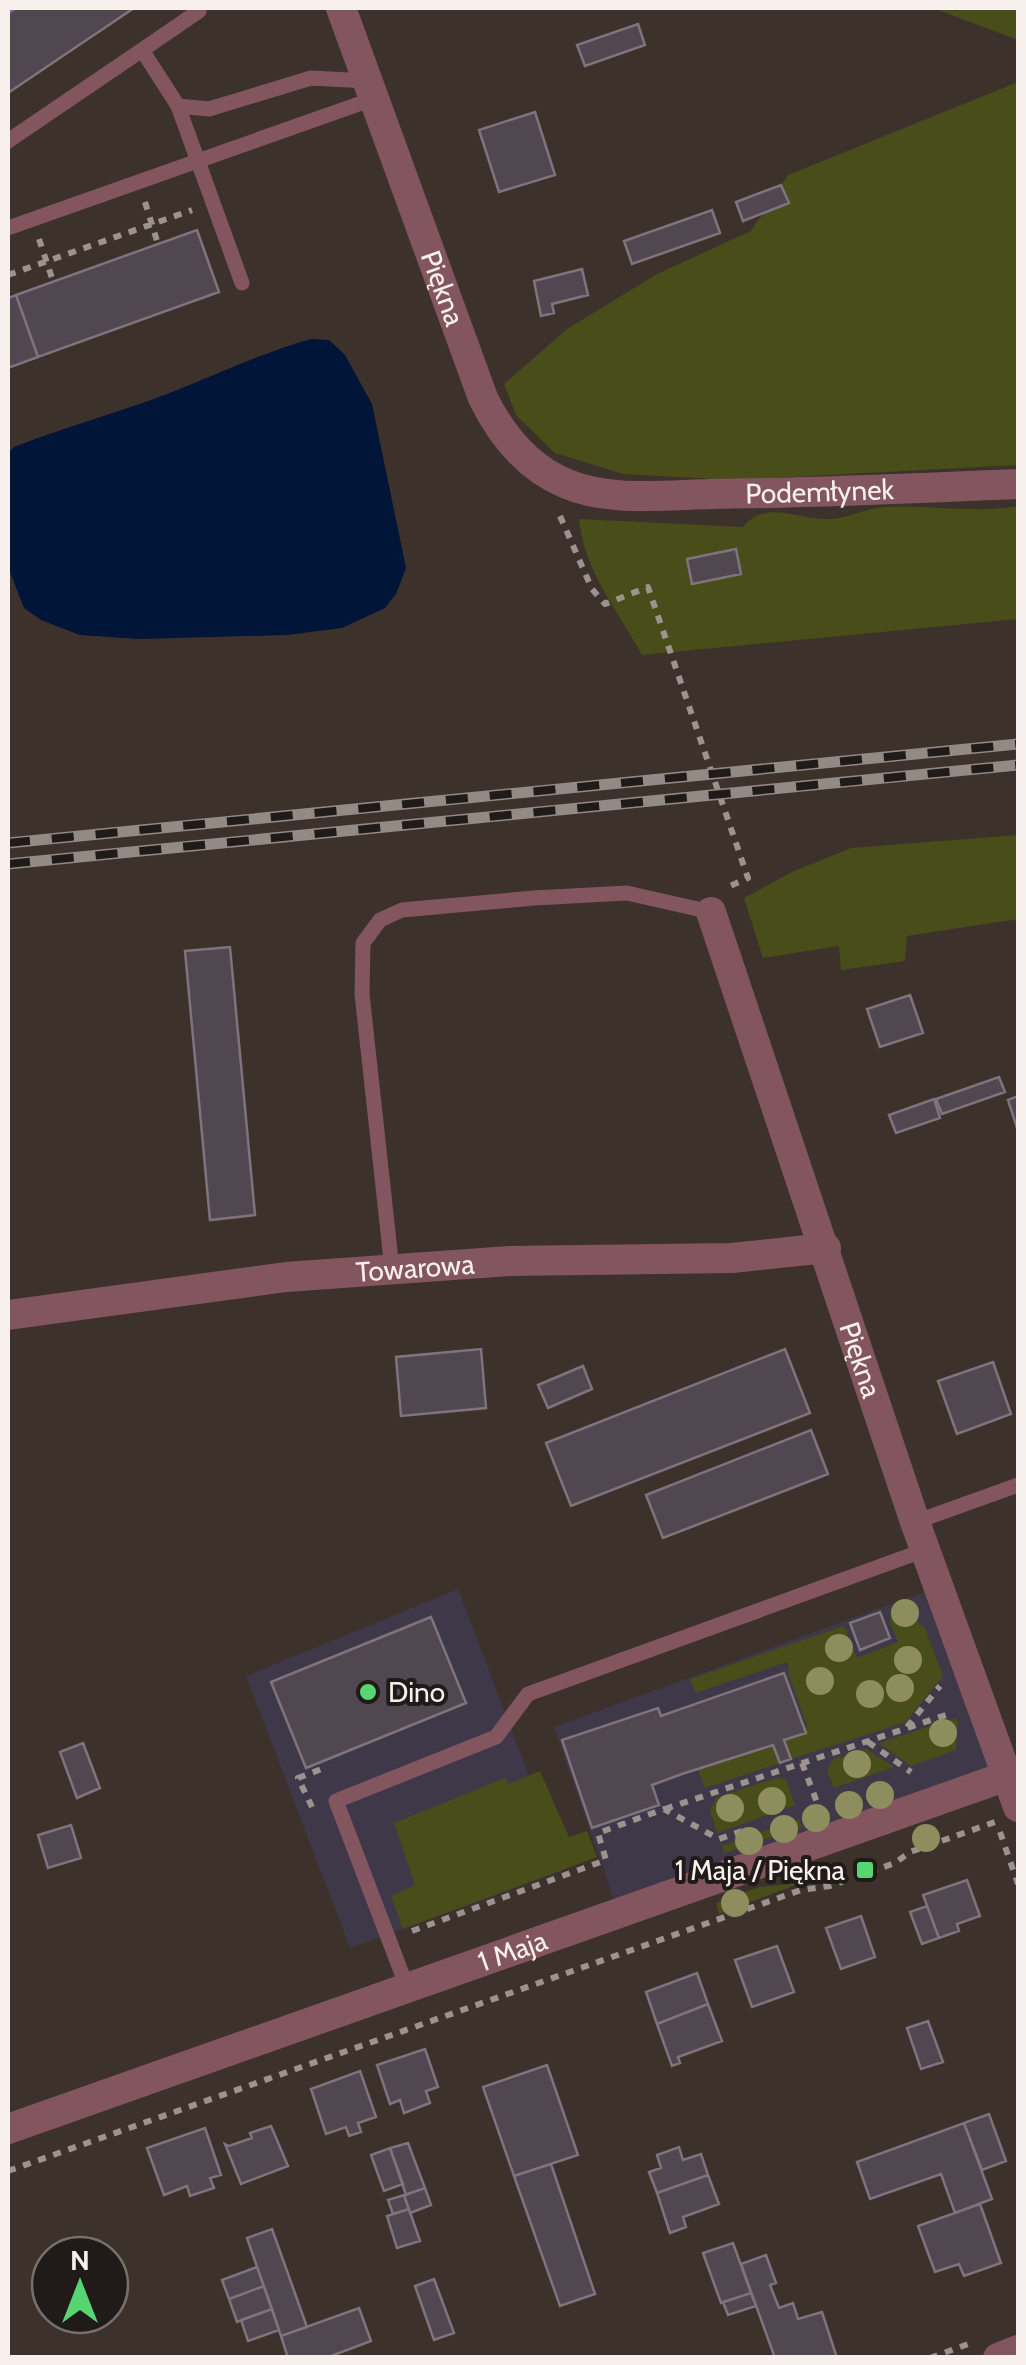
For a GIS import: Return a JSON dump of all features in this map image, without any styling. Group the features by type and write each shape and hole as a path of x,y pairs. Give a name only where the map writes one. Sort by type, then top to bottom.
{"street":[{"name":"Piękna","path":"340,8 483,398 508,440 544,473 590,492 621,494"},
{"name":"Podemłynek","path":"621,494 756,494 1018,484"},
{"name":"Piękna","path":"719,899 920,1536 1013,1774 1005,1816"},
{"name":"Towarowa","path":"8,1315 286,1277 510,1261 732,1258 826,1248"},
{"name":"1 Maja","path":"8,2129 1013,1774"},
{"path":"998,2358 1018,2350"}],"lane":[{"path":"8,141 199,11"},
{"path":"142,50 178,106 242,283"},
{"path":"178,106 209,108 311,78 370,90"},
{"path":"8,228 197,161 370,90"},
{"path":"392,1269 362,994 363,943 380,920 402,910 534,898 627,893 719,899"},
{"path":"407,1988 336,1801 496,1738 528,1694 920,1536 1018,1485"}],"path":[{"path":"138,182 158,241"},
{"path":"8,276 212,204"},
{"path":"32,218 52,278"},
{"path":"544,473 592,588 604,604 648,587 748,878 719,899"},
{"path":"906,1729 948,1677"},
{"path":"406,1934 606,1860 598,1834 959,1711"},
{"path":"866,1741 911,1772"},
{"path":"802,1763 818,1805 802,1810"},
{"path":"892,1778 923,1768"},
{"path":"664,1810 719,1839 752,1828"},
{"path":"8,2171 800,1890 830,1886 895,1863 910,1852 1005,1816 1018,1884"}],"shaded area":[{"path":"935,1588 1002,1776 618,1911 554,1727"},
{"path":"458,1589 565,1870 350,1948 246,1676"}],"green space":[{"path":"933,8 1018,8 1018,40"},
{"path":"1018,82 1018,465 733,480 623,474 555,453 516,415 504,384 567,329 657,274 751,231 788,175"},
{"path":"1018,506 1018,619 642,655 595,573 579,519 743,527 752,518 773,512 831,519 885,507"},
{"path":"1018,835 1018,919 907,936 905,961 841,970 839,946 763,958 744,898 792,872 851,848"},
{"path":"903,1605 907,1615 925,1628 943,1676 906,1722 791,1759 784,1740 805,1734 807,1726 787,1662 695,1693 690,1679 844,1626 857,1658 898,1642 890,1622 891,1609"},
{"path":"955,1718 956,1750 911,1766 879,1743"},
{"path":"773,1745 780,1763 705,1788 698,1770"},
{"path":"866,1749 894,1767 834,1788 827,1770 834,1759"},
{"path":"540,1771 569,1837 587,1831 597,1857 403,1929 391,1896 415,1885 394,1823 505,1778 509,1784"},
{"path":"778,1777 786,1780 795,1805 717,1833 710,1810 716,1798"},
{"path":"799,1819 802,1827 724,1853 722,1846"},
{"path":"801,1883 719,1914 716,1903 759,1887"}],"water":[{"path":"311,339 329,340 345,355 372,404 406,568 396,594 385,608 342,628 287,635 139,639 80,635 41,620 24,608 8,567 8,453 14,447"}],"building":[{"path":"16,8 134,8 8,93 8,13"},
{"path":"638,24 645,45 585,66 577,45"},
{"path":"535,112 555,175 499,192 479,130"},
{"path":"781,185 789,203 743,221 736,202"},
{"path":"712,210 720,233 632,264 624,241"},
{"path":"197,230 219,292 38,357 16,295"},
{"path":"582,269 588,295 552,304 554,313 541,316 534,281"},
{"path":"16,295 38,357 8,368 8,298"},
{"path":"736,549 741,574 692,584 687,559"},
{"path":"230,947 255,1215 210,1220 185,951"},
{"path":"910,995 923,1033 880,1047 867,1009"},
{"path":"999,1077 1005,1092 942,1114 936,1099"},
{"path":"1018,1096 1018,1131 1008,1100"},
{"path":"934,1099 940,1118 896,1133 889,1115"},
{"path":"481,1349 486,1408 401,1416 396,1357"},
{"path":"785,1349 810,1413 571,1506 546,1443"},
{"path":"993,1362 1011,1414 957,1434 938,1381"},
{"path":"583,1366 592,1389 548,1408 538,1385"},
{"path":"811,1430 828,1474 663,1538 646,1495"},
{"path":"880,1612 890,1638 860,1650 850,1623"},
{"name":"Dino","path":"431,1617 466,1703 306,1768 271,1682"},
{"path":"784,1673 806,1733 784,1740 791,1759 780,1763 773,1745 682,1774 652,1785 659,1805 592,1828 562,1740 658,1708 661,1716"},
{"path":"83,1743 100,1788 77,1798 60,1752"},
{"path":"71,1825 81,1858 48,1868 38,1835"},
{"path":"967,1880 980,1916 957,1924 959,1931 939,1938 923,1895"},
{"path":"927,1906 939,1938 922,1944 910,1912"},
{"path":"861,1916 875,1957 841,1969 826,1928"},
{"path":"777,1946 794,1992 752,2007 735,1960"},
{"path":"697,1973 708,2004 657,2024 646,1992"},
{"path":"708,2004 722,2041 678,2057 680,2063 672,2066 657,2024"},
{"path":"928,2021 943,2062 921,2069 907,2028"},
{"path":"425,2049 438,2087 426,2091 430,2103 404,2113 400,2100 390,2104 377,2065"},
{"path":"547,2065 578,2155 514,2176 483,2087"},
{"path":"360,2071 376,2117 358,2123 361,2132 349,2136 346,2127 326,2134 311,2089"},
{"path":"989,2114 1006,2161 982,2170 964,2123"},
{"path":"964,2123 992,2199 955,2213 941,2174 870,2199 857,2162"},
{"path":"271,2126 288,2166 241,2184 225,2144 252,2138 250,2133"},
{"path":"205,2128 221,2175 210,2178 214,2188 190,2196 187,2186 164,2195 147,2148"},
{"path":"408,2143 425,2188 406,2195 390,2148"},
{"path":"679,2147 683,2160 701,2154 708,2175 657,2193 649,2172 661,2168 657,2155"},
{"path":"390,2148 403,2184 384,2191 371,2155"},
{"path":"551,2164 595,2294 560,2306 514,2176"},
{"path":"708,2175 719,2204 683,2217 686,2227 670,2233 657,2193"},
{"path":"425,2188 431,2205 410,2213 404,2195"},
{"path":"404,2195 409,2209 393,2214 388,2200"},
{"path":"980,2204 1001,2263 964,2276 959,2264 935,2272 918,2226"},
{"path":"409,2209 420,2241 397,2248 387,2216"},
{"path":"272,2229 307,2327 281,2336 247,2238"},
{"path":"733,2243 751,2293 721,2303 703,2253"},
{"path":"766,2255 776,2283 770,2285 779,2308 793,2303 798,2319 822,2312 837,2358 775,2358 741,2264"},
{"path":"257,2267 264,2286 229,2299 222,2280"},
{"path":"434,2279 454,2333 434,2340 415,2286"},
{"path":"264,2286 272,2309 237,2322 229,2299"},
{"path":"751,2293 756,2306 728,2315 723,2302"},
{"path":"359,2308 371,2341 326,2358 288,2358 281,2336"},
{"path":"272,2309 279,2330 248,2341 241,2320"}],"railway":[{"path":"8,843 1018,744"},
{"path":"8,864 1018,765"}],"place":[{"name":"Dino","path":"368,1692"},
{"name":"1 Maja / Piękna","path":"865,1870"}]}
